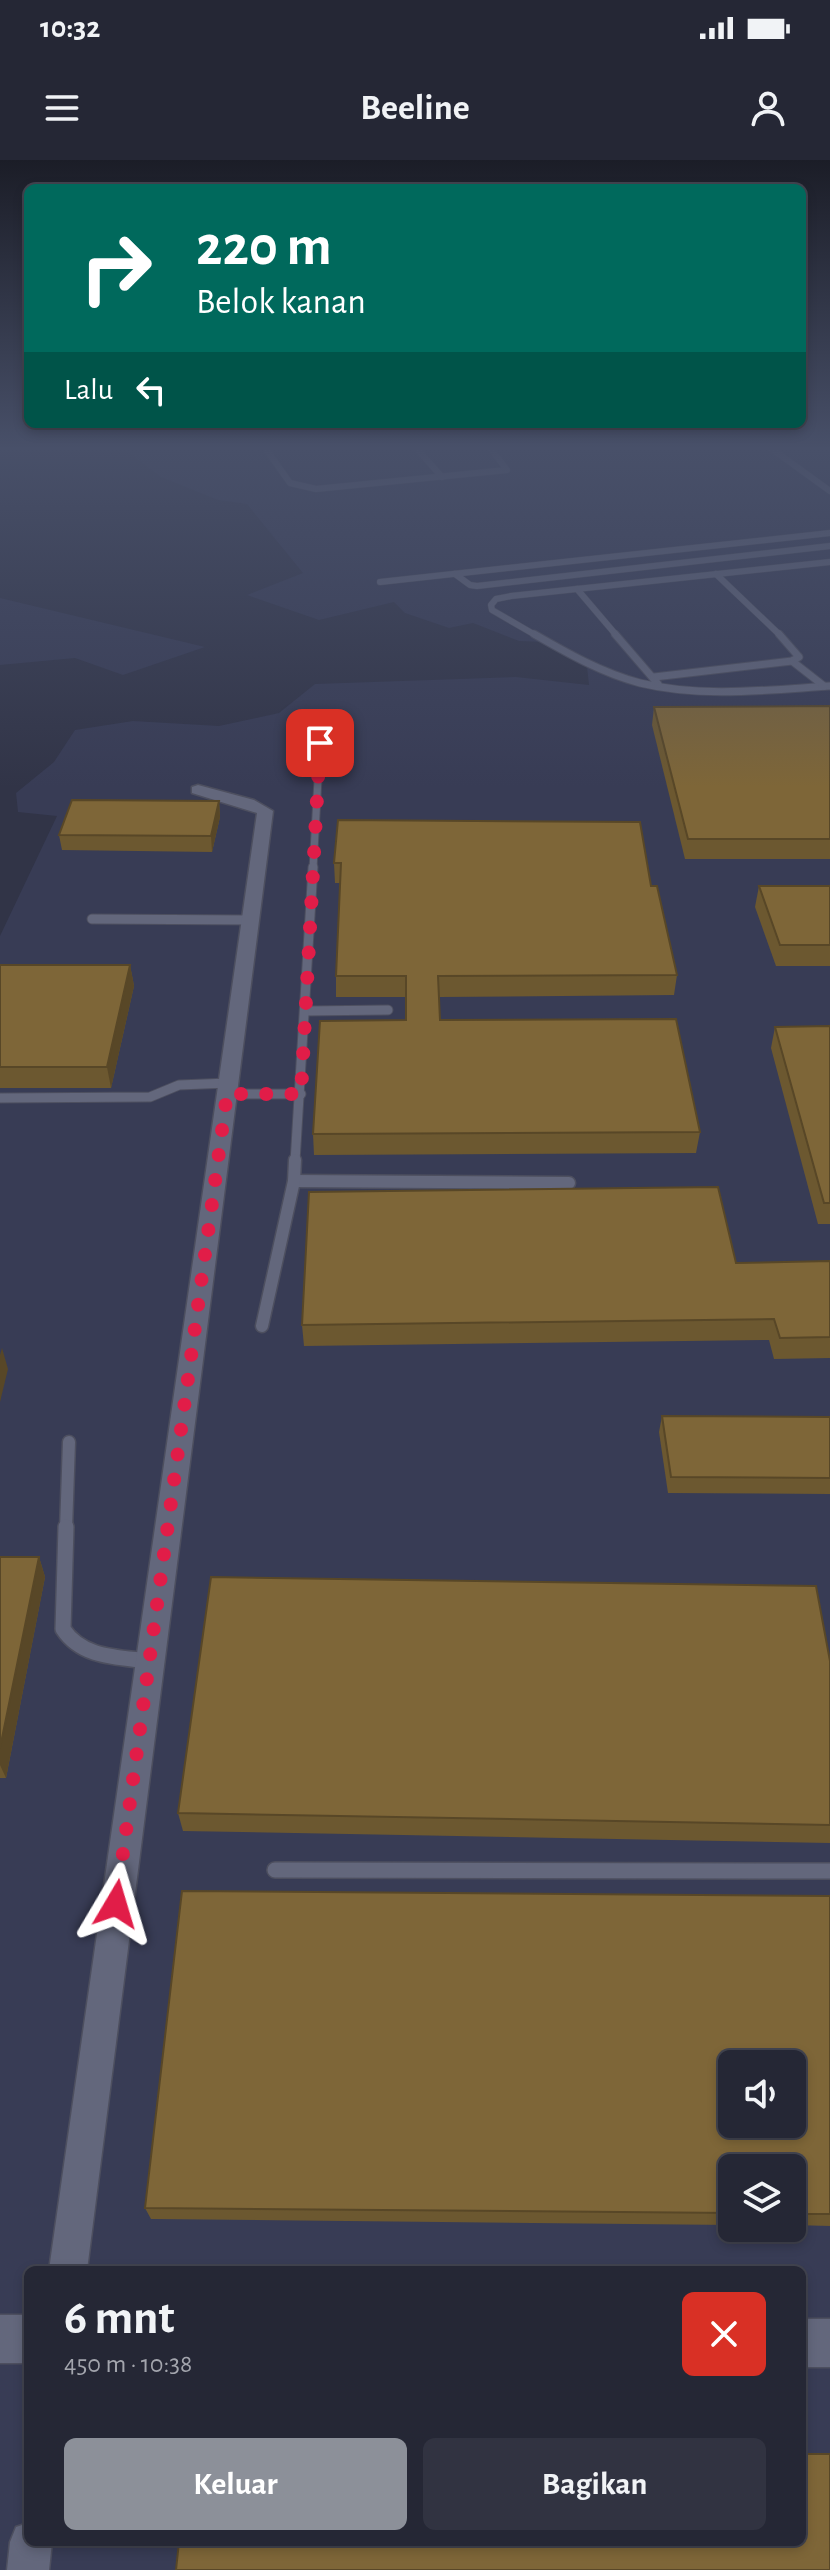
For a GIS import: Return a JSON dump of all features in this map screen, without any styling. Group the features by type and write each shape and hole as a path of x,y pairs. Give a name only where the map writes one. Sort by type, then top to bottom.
{"street":[{"path":"69,2266 265,811 248,803 198,790"},
{"path":"0,2339 24,2339"},
{"path":"806,2343 830,2343"},
{"path":"28,2570 31,2546"}],"lane":[{"path":"380,582 570,561"},
{"path":"455,574 470,585 477,586 695,561"},
{"path":"827,686 717,690 660,686 630,680 581,658 492,610 491,605 496,599 716,574 826,563 830,569"},
{"path":"654,677 792,661 799,657 796,650 716,574"},
{"path":"577,589 660,686"},
{"path":"792,661 827,686"},
{"path":"262,1326 294,1181 320,743"},
{"path":"92,919 251,920"},
{"path":"305,1011 388,1010"},
{"path":"0,1098 150,1097 179,1085 301,1094"},
{"path":"294,1181 569,1183"},
{"path":"69,1442 63,1629 69,1642 86,1651 149,1661"},
{"path":"275,1870 830,1871"}],"shaded area":[{"path":"294,561 830,561 830,2570 0,2570 0,936 57,816 18,812 16,793 54,762 75,730 133,721 219,726 279,713 315,684 516,677 589,685 587,667 544,642 519,641 473,623 449,628 405,613 394,602 319,620 247,595 303,573"},
{"path":"0,598 205,647 123,675 75,658 0,665"}],"building":[{"path":"830,706 830,839 688,839 654,707"},
{"path":"72,800 219,801 211,836 59,835"},
{"path":"338,820 640,822 651,886 657,886 677,975 438,976 440,1020 676,1019 700,1132 313,1134 320,1021 406,1020 406,976 336,976 341,863 334,863"},
{"path":"759,886 830,886 830,945 780,945"},
{"path":"0,965 130,965 107,1067 0,1067"},
{"path":"830,1026 830,1203 824,1203 775,1027"},
{"path":"718,1187 736,1263 830,1261 830,1337 780,1338 774,1319 302,1325 309,1192"},
{"path":"662,1416 830,1417 830,1478 671,1477"},
{"path":"0,1557 39,1557 0,1748"},
{"path":"211,1577 816,1586 830,1661 830,1825 178,1813"},
{"path":"182,1891 830,1896 830,2214 806,2214 806,2154 718,2154 718,2213 145,2208"},
{"path":"806,2454 830,2454 830,2570 176,2570 179,2546 806,2546"}],"route":[{"path":"116,1904 227,1094 301,1094 320,743"}]}
